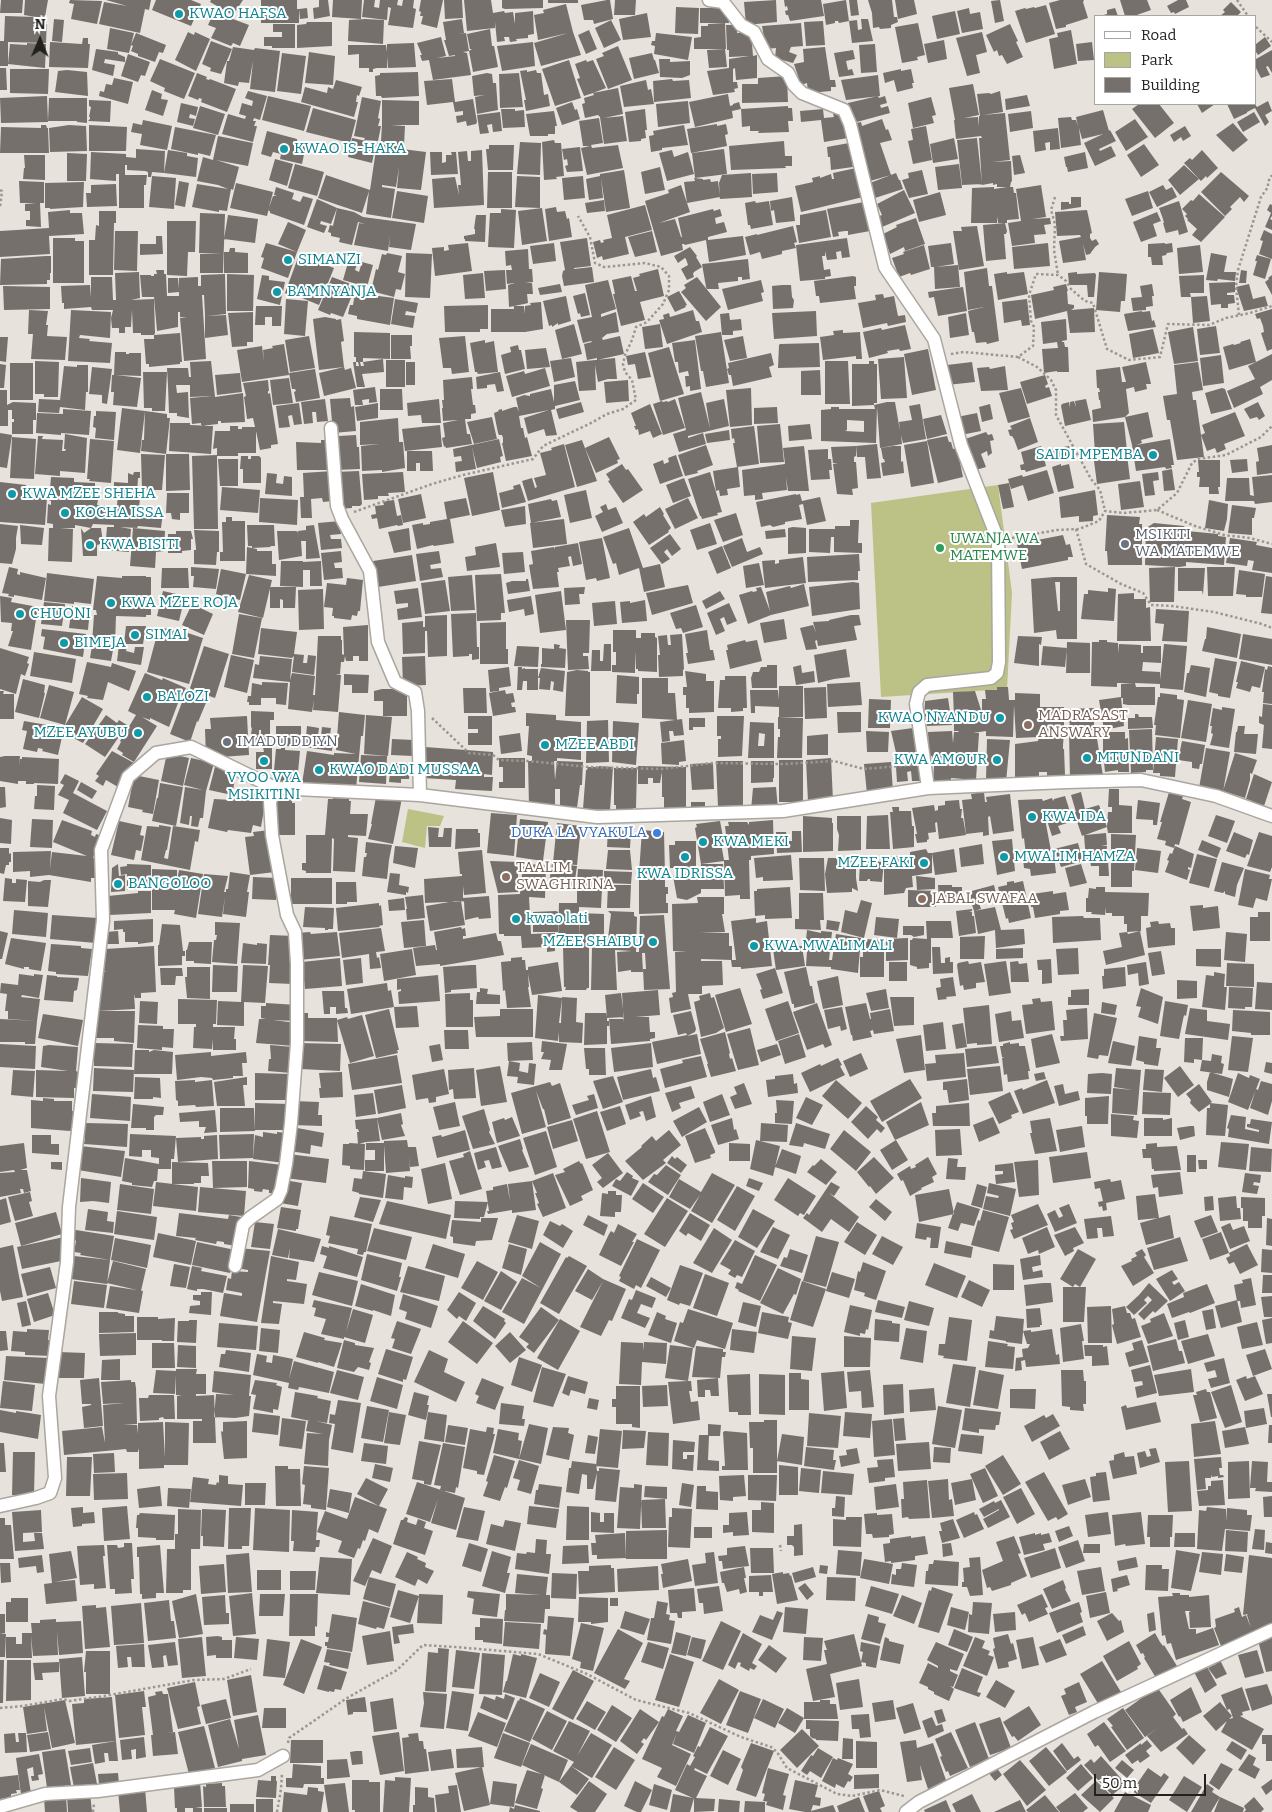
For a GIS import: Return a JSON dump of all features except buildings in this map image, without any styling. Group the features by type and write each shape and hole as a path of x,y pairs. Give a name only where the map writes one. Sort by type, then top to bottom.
{"street":[{"path":"709,0 723,2 741,25 754,32 768,59 788,73 794,85 802,93 844,110 850,124 885,267 934,339 961,445 998,540 999,662 997,673 991,678 927,685 919,692 916,704 928,788"},
{"path":"332,428 337,506 342,519 370,570 378,642 394,682 415,692 418,710 420,794"},
{"path":"0,1506 50,1493 54,1478 49,1396 67,1262 69,1207 103,920 101,850 128,777 156,753 191,747 275,788 420,794 597,817 783,811 928,788 1141,780 1216,796 1272,816"},
{"path":"234,1266 243,1225 277,1199 286,1164 291,1123 297,1042 297,964 295,932 287,915 272,835 270,802 275,788"},
{"path":"906,1812 919,1802 1094,1712 1272,1630"},
{"path":"0,1807 45,1794 98,1791 258,1770 283,1756"}],"path":[{"path":"1237,0 1247,15"},
{"path":"1257,28 1272,42"},
{"path":"1239,315 1236,286 1238,270 1261,197 1268,187 1268,182 1272,175"},
{"path":"0,190 2,191 0,206"},
{"path":"1055,197 1051,210 1055,224 1054,250 1058,275"},
{"path":"342,519 355,511 432,484 463,475 533,460 543,446 636,400 632,380 624,372 625,355 636,327 647,322 663,304 669,290 669,276 661,267 645,263 604,267 595,263 590,237 578,216"},
{"path":"1018,357 1033,346 1034,327 1031,321 1029,296 1036,274 1058,275 1085,301 1093,303 1107,349 1129,360 1160,357 1168,324 1209,325 1226,318 1272,306"},
{"path":"938,357 964,352 1018,357 1037,367 1051,380 1056,390 1056,415 1091,479 1100,490 1105,511 1099,521 1076,529 1057,530 998,540"},
{"path":"1157,510 1177,493 1192,463 1198,459 1226,455 1261,437 1272,426"},
{"path":"1105,511 1124,513 1157,510 1195,526 1224,535 1250,538 1272,544"},
{"path":"1076,529 1086,564 1122,584 1143,593 1151,605 1214,612 1272,628"},
{"path":"416,700 437,724 469,753 493,755 499,760 588,767 661,769 713,763 784,764 834,761 864,769 925,764"},
{"path":"780,1545 781,1551"},
{"path":"277,1812 282,1789 283,1756 289,1738 347,1698 396,1670 423,1645 538,1654 586,1674 636,1700 689,1713 741,1737 771,1747 777,1752 787,1768 836,1794 852,1796 880,1790 896,1793 919,1802"},
{"path":"0,1708 63,1699 69,1701 104,1696 194,1680 224,1679 251,1669"}],"green space":[{"name":"UWANJA WA MATEMWE","path":"998,485 1012,593 1007,689 881,697 871,503"},
{"path":"408,809 444,816 440,826 427,826 425,848 402,842"}],"place":[{"name":"KWAO HAFSA","path":"179,14"},
{"name":"KWAO IS-HAKA","path":"284,149"},
{"name":"SIMANZI","path":"288,260"},
{"name":"BAMNYANJA","path":"277,292"},
{"name":"SAIDI MPEMBA","path":"1153,455"},
{"name":"KWA MZEE SHEHA","path":"12,494"},
{"name":"KOCHA ISSA","path":"65,513"},
{"name":"MSIKITI WA MATEMWE","path":"1125,544"},
{"name":"KWA BISITI","path":"90,545"},
{"name":"UWANJA WA MATEMWE","path":"940,548"},
{"name":"KWA MZEE ROJA","path":"111,603"},
{"name":"CHUONI","path":"20,614"},
{"name":"SIMAI","path":"135,635"},
{"name":"BIMEJA","path":"64,643"},
{"name":"BALOZI","path":"147,697"},
{"name":"KWAO NYANDU","path":"1000,718"},
{"name":"MADRASAST ANSWARY","path":"1028,725"},
{"name":"MZEE AYUBU","path":"138,733"},
{"name":"IMADU DDIYN","path":"227,742"},
{"name":"MZEE ABDI","path":"545,745"},
{"name":"MTUNDANI","path":"1087,758"},
{"name":"KWA AMOUR","path":"997,760"},
{"name":"VYOO VYA MSIKITINI","path":"264,761"},
{"name":"KWAO DADI MUSSAA","path":"319,770"},
{"name":"KWA IDA","path":"1032,817"},
{"name":"DUKA LA VYAKULA","path":"657,833"},
{"name":"KWA MEKI","path":"703,842"},
{"name":"KWA IDRISSA","path":"685,857"},
{"name":"MWALIM HAMZA","path":"1004,857"},
{"name":"MZEE FAKI","path":"924,863"},
{"name":"TAALIM SWAGHIRINA","path":"506,877"},
{"name":"BANGOLOO","path":"118,884"},
{"name":"JABAL SWAFAA","path":"922,899"},
{"name":"kwao lati","path":"516,919"},
{"name":"MZEE SHAIBU","path":"653,942"},
{"name":"KWA MWALIM ALI","path":"754,946"}]}
